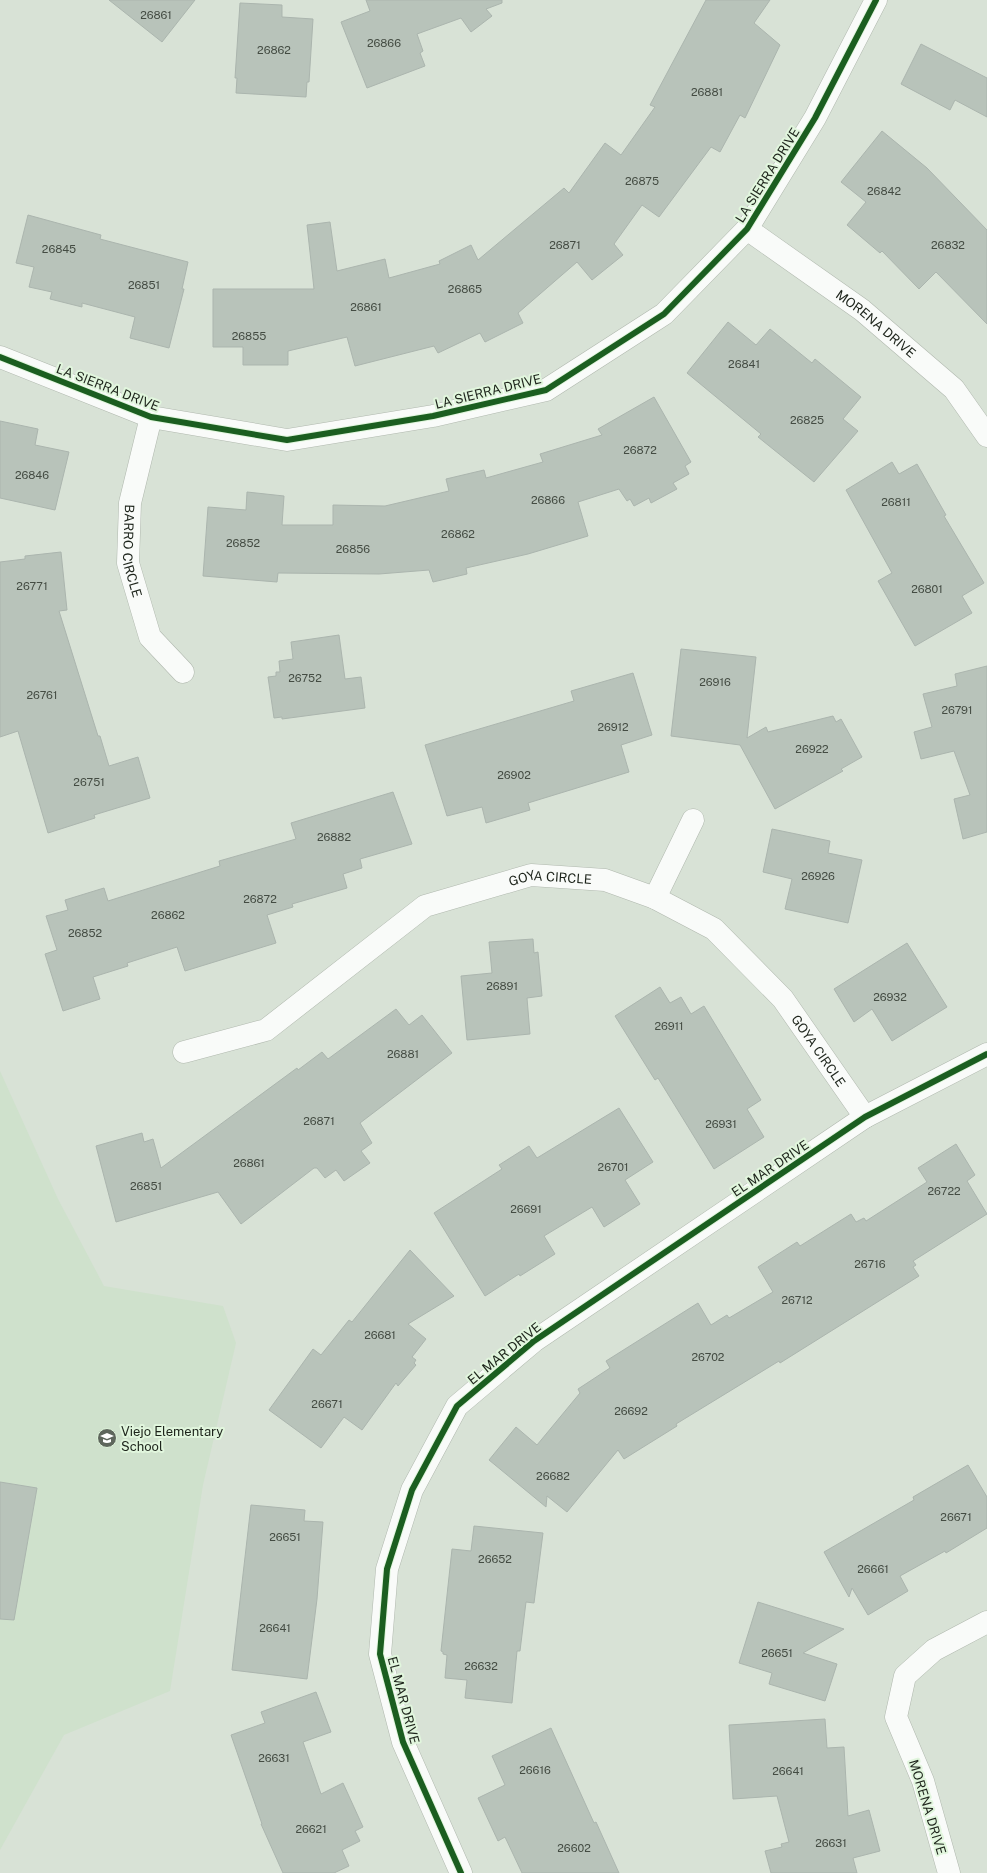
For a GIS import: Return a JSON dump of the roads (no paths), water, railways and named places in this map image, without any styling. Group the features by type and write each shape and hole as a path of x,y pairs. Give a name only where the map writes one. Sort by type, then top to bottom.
{"street":[{"name":"LA SIERRA DRIVE","path":"0,357 151,417 287,440 433,416 546,390 664,314 748,229 815,118 876,0"},
{"name":"MORENA DRIVE","path":"748,229 862,310 954,389 987,436"},
{"name":"BARRO CIRCLE","path":"151,417 130,503 128,563 150,637 183,672"},
{"path":"655,898 693,820"},
{"name":"GOYA CIRCLE","path":"184,1052 266,1030 425,906 531,875 605,880 655,898 714,929 783,1000 865,1117"},
{"name":"EL MAR DRIVE","path":"461,1873 402,1742 380,1654 386,1569 412,1490 457,1406 534,1341 865,1117 987,1054"},
{"name":"MORENA DRIVE","path":"949,1873 923,1781 896,1717 905,1676 934,1650 987,1622"}],"place":[{"name":"Viejo Elementary School","path":"107,1438"}]}
